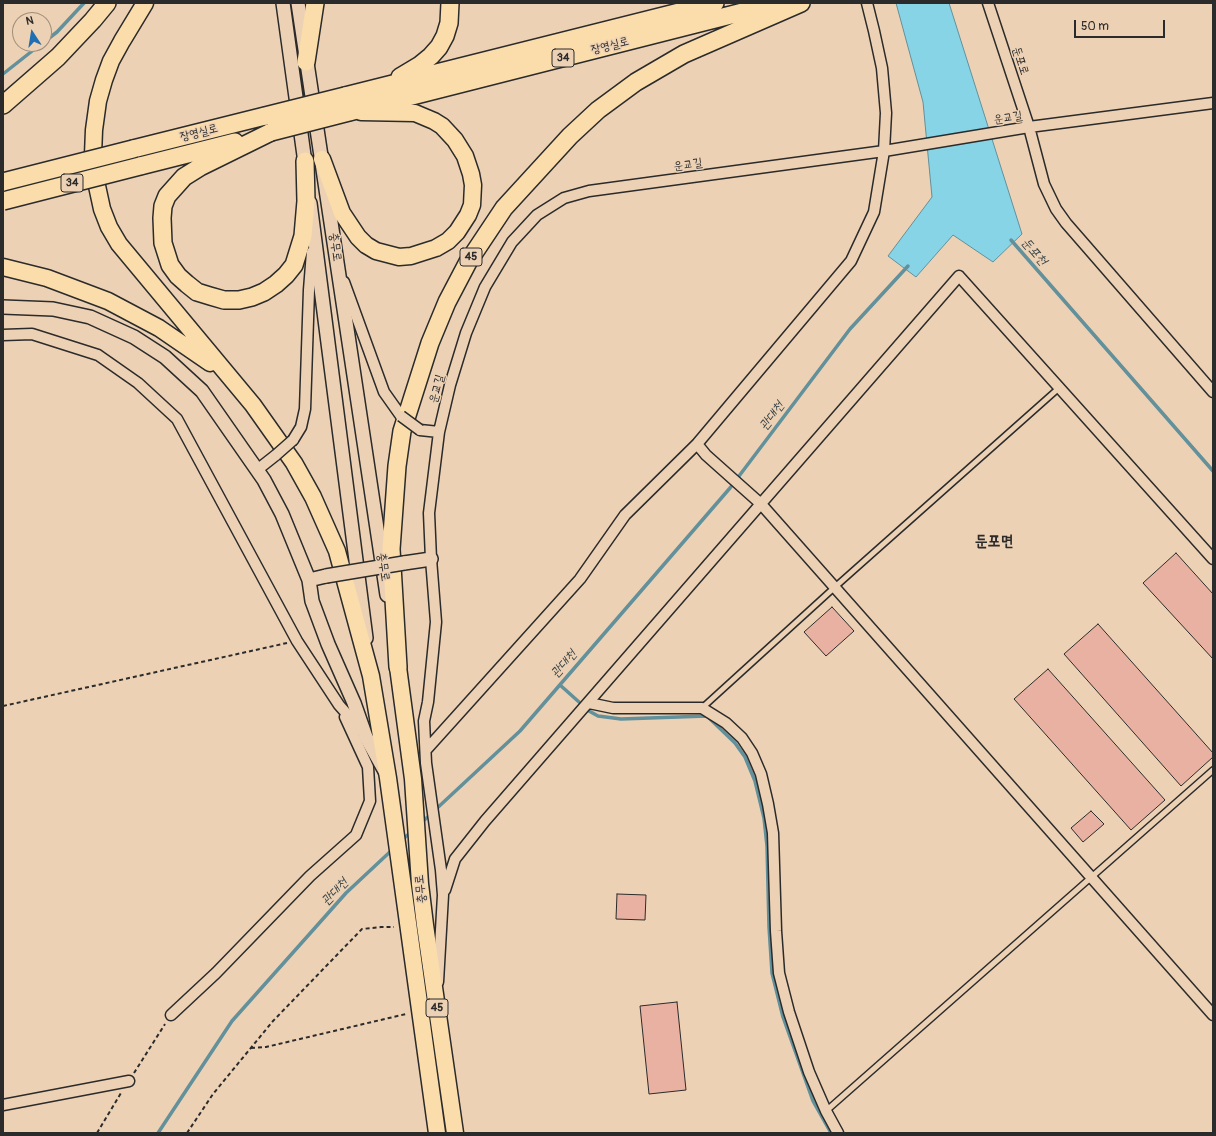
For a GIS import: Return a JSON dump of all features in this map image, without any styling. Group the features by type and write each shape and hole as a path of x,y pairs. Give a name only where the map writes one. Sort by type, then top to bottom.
{"highway":[{"path":"3,105 58,57 107,3"},
{"path":"306,62 315,3"},
{"path":"345,96 392,80 420,65 439,47 445,36 450,3"},
{"name":"장영실로","path":"3,182 716,3"},
{"name":"장영실로","path":"349,112 778,3"},
{"name":"45","path":"398,667 390,549 396,466 402,431 430,343 447,302 468,262 504,208 570,136 598,110 636,82 684,54 801,3"},
{"name":"34","path":"271,132 349,112"},
{"path":"271,132 200,167 184,177 167,196 163,206 163,243 170,265 178,276 187,284 197,292 224,300 238,300 252,297 264,292 286,275 294,265 302,236 306,201 305,161"},
{"name":"장영실로","path":"3,201 271,132"}],"main road":[{"name":"45","path":"145,3 111,61 98,101 94,130 93,155 95,178 102,209 109,227 119,244 252,405 294,464 313,497 337,551 371,676"},
{"path":"322,159 342,213 358,237 366,245 376,251 398,257 425,252 448,241 464,224 472,205 473,185 465,156 461,148 448,132 434,121 415,113 349,112"},
{"path":"3,267 47,278 76,288 108,301 134,314 178,340 210,363 232,383 252,405"},
{"name":"충무로","path":"398,667 413,779 420,884 455,1133"},
{"name":"충무로","path":"371,676 388,778 437,1133"}],"street":[{"name":"충무로","path":"283,3 305,161 371,676"},
{"name":"충무로","path":"298,3 398,667"},
{"path":"426,750 580,579 625,515 697,444 851,261 874,212 888,150 883,83 874,31 867,3"},
{"name":"둔포로","path":"988,3 1044,184 1056,208 1066,223 1213,392"},
{"name":"운교길","path":"443,895 441,870 426,763 424,721 428,702 436,622 429,513 439,432 450,385 466,332 485,287 512,242 537,215 564,198 589,191 888,150 1027,128 1213,103"},
{"path":"257,470 293,440 301,427 305,409 309,290 314,230"},
{"path":"337,263 384,392 400,416 420,430 439,432"},
{"path":"436,1006 443,895 455,859 485,821 589,703 758,502 959,276 1213,558"},
{"path":"3,307 53,309 90,317 134,337 153,349 165,357 202,391 264,480 282,514 309,580 312,601 328,644 354,703 366,737 388,778"},
{"path":"3,335 32,334 98,355 138,383 177,419 297,641 339,705 366,737"},
{"path":"697,444 706,455 758,502 835,587 1213,1015"},
{"path":"309,580 431,559"},
{"path":"589,703 613,708 702,708 726,723 742,738 752,753 760,774 768,804 773,832 779,974 789,1012 810,1072 826,1111 838,1133"},
{"path":"171,1015 216,973 310,876 356,835 370,800 368,767 339,705"},
{"path":"3,1105 129,1081"}],"lane":[{"path":"702,708 835,587 1059,388"},
{"path":"826,1111 1213,770"}],"path":[{"path":"3,706 297,641"},
{"path":"187,1133 213,1094 273,1022 362,929 409,927"},
{"path":"251,1048 266,1047 419,1011"}],"water":[{"path":"896,3 949,3 1022,234 993,262 953,235 916,277 888,256 932,197 923,102"}],"building":[{"path":"1176,553 1213,594 1213,659 1143,583"},
{"path":"832,607 854,631 826,656 804,632"},
{"path":"1098,624 1213,753 1213,757 1181,786 1064,654"},
{"path":"1048,669 1165,800 1131,830 1014,699"},
{"path":"1091,811 1104,824 1083,842 1071,828"},
{"path":"617,894 646,895 645,920 616,919"},
{"path":"677,1002 686,1090 649,1094 640,1006"}],"waterway":[{"path":"52,36 84,3"},
{"path":"3,74 31,52"},
{"name":"둔포천","path":"1011,240 1213,471"},
{"name":"관대천","path":"420,824 520,731 730,488 850,329 908,266"},
{"path":"560,685 579,702"},
{"path":"589,711 598,716 621,719 707,716 735,743 745,757 755,781 764,818 767,846 772,973 783,1017 813,1101 831,1133"},
{"name":"관대천","path":"401,841 411,832"},
{"name":"관대천","path":"158,1133 232,1021 346,893 392,850"}],"district":[{"name":"둔포면","path":"994,542"}]}
